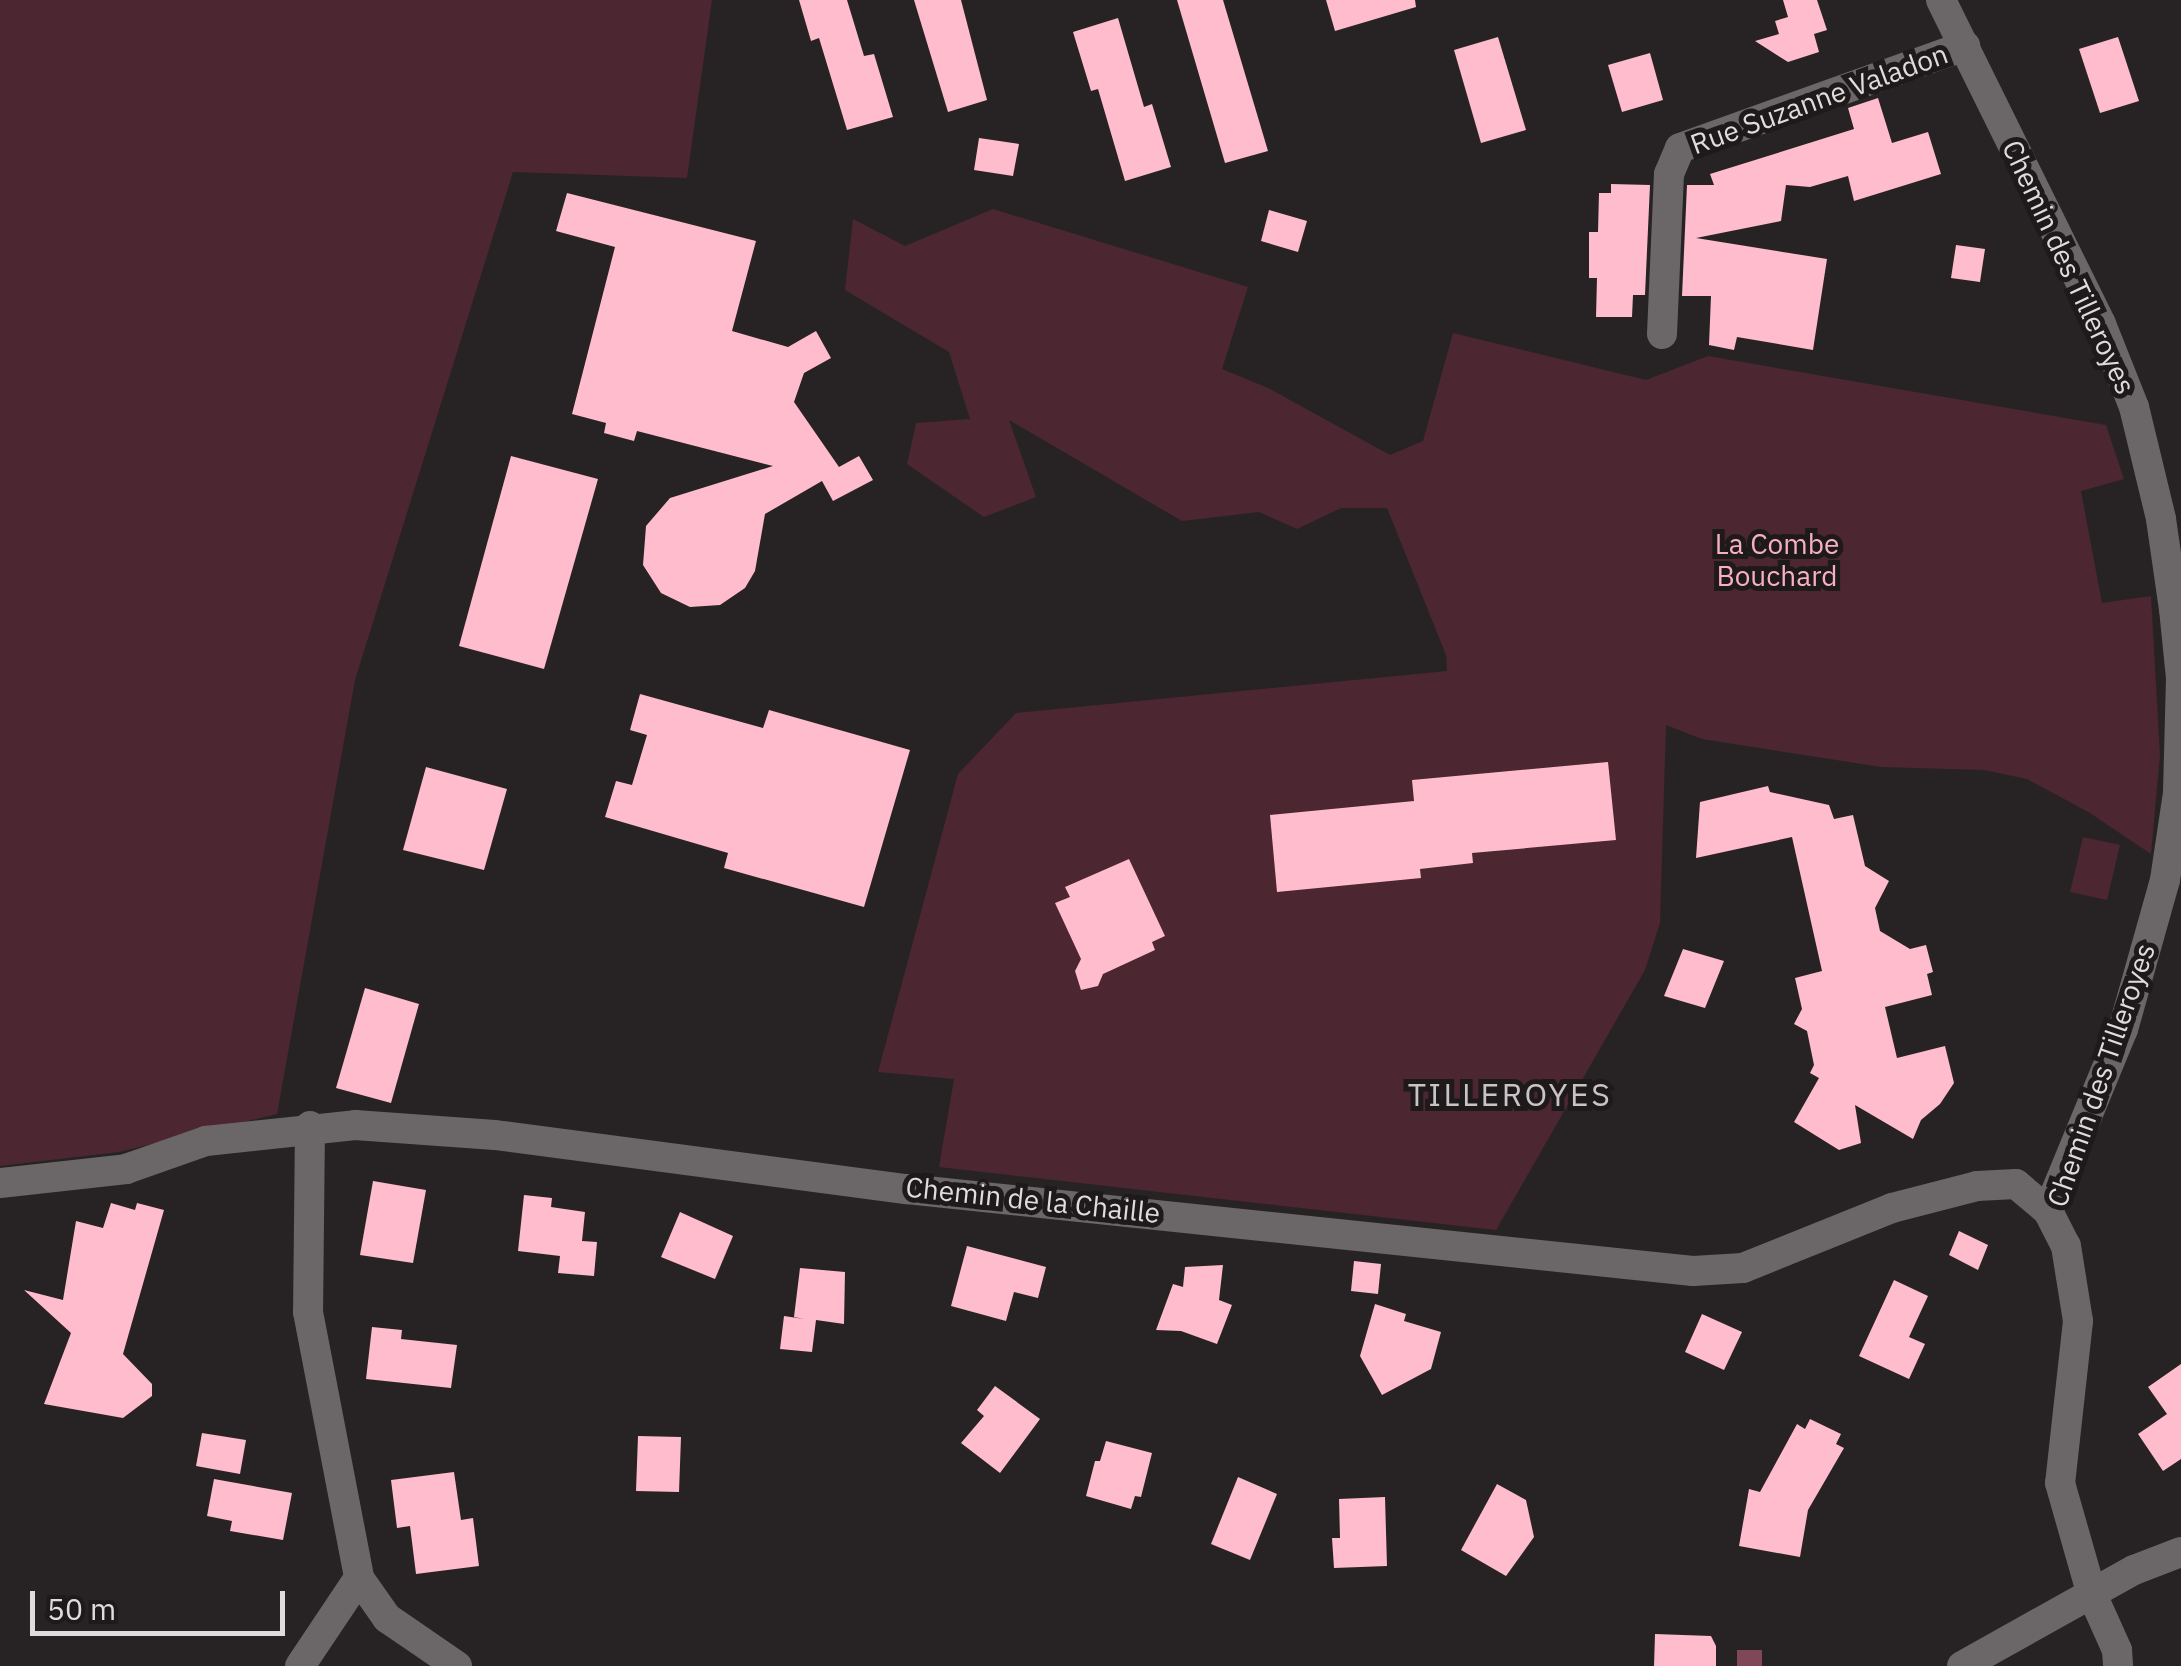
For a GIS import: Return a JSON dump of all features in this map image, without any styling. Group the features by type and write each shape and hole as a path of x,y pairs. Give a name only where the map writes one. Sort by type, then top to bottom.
{"street":[{"name":"Chemin des Tilleroyes","path":"1941,0 2101,324 2134,407 2161,519 2180,678 2178,793 2165,880 2123,1029 2048,1211 2066,1246 2078,1321 2060,1484 2091,1592 2117,1650 2118,1666"},
{"name":"Rue Suzanne Valadon","path":"1662,334 1669,174 1680,148 1964,46"},
{"name":"Chemin de la Chaille","path":"0,1183 126,1169 206,1141 310,1126 494,1135 907,1189 1694,1271 1743,1268 1892,1208 1977,1186 2016,1184 2048,1211"},
{"path":"310,1126 308,1312 359,1578 386,1618 458,1666"},
{"path":"1962,1666 2091,1592 2181,1552"},
{"path":"300,1666 359,1578"}],"green space":[{"path":"0,0 712,0 687,178 513,172 355,680 277,1114 119,1152 0,1166"},
{"name":"La Combe Bouchard","path":"993,209 1248,287 1222,369 1268,388 1390,455 1423,441 1453,333 1646,380 1708,356 2106,425 2124,479 2081,491 2102,603 2151,596 2160,755 2151,854 2090,813 2027,779 1984,770 1881,767 1702,739 1666,725 1660,923 1645,970 1496,1230 939,1167 954,1079 878,1072 958,774 1016,713 1447,671 1446,655 1387,508 1341,508 1297,529 1259,512 1182,521 1009,420 1036,497 984,517 907,464 916,423 970,419 949,352 845,290 853,219 905,246"},
{"path":"2083,837 2120,845 2107,900 2070,892"}],"shaded area":[{"path":"1737,1650 1762,1650 1762,1666 1737,1666"}],"building":[{"path":"799,0 847,0 864,56 874,54 893,117 847,130 819,38 811,41"},
{"path":"914,0 961,0 987,100 948,112"},
{"path":"1177,0 1223,0 1268,151 1225,163"},
{"path":"1326,0 1415,0 1416,7 1335,31"},
{"path":"1783,0 1817,0 1827,30 1814,34 1819,52 1788,62 1755,41 1779,34 1775,21 1788,17"},
{"path":"1118,18 1144,107 1152,104 1171,167 1125,181 1098,89 1091,91 1073,32"},
{"path":"1498,37 1526,130 1481,143 1454,50"},
{"path":"2118,37 2139,101 2100,113 2079,49"},
{"path":"1650,53 1663,100 1622,112 1608,65"},
{"path":"1878,98 1892,143 1928,132 1941,174 1854,201 1848,176 1810,187 1786,185 1781,221 1696,238 1827,259 1813,350 1737,337 1734,350 1709,345 1711,296 1682,296 1687,185 1714,185 1710,174 1854,129 1848,108"},
{"path":"979,138 1019,144 1013,176 974,170"},
{"path":"1611,184 1650,185 1645,295 1633,295 1632,317 1596,317 1597,278 1589,278 1589,232 1598,232 1599,193 1611,193"},
{"path":"567,193 756,241 732,331 788,347 816,331 831,358 804,373 794,402 839,467 859,456 873,480 833,501 822,481 765,514 755,571 745,588 720,605 690,607 661,593 643,565 646,526 670,498 773,466 637,431 634,441 604,433 606,423 572,414 615,247 556,231"},
{"path":"1269,210 1307,221 1298,252 1261,241"},
{"path":"1956,245 1985,249 1980,282 1951,278"},
{"path":"511,456 598,479 544,669 459,646"},
{"path":"640,694 763,728 769,710 910,750 864,907 724,868 728,853 605,817 616,781 632,785 647,735 630,730"},
{"path":"1608,762 1616,840 1472,853 1473,863 1420,869 1421,878 1277,892 1270,815 1414,801 1412,780"},
{"path":"426,767 507,789 484,870 403,850"},
{"path":"1768,786 1770,792 1829,805 1834,819 1853,815 1865,866 1889,881 1875,908 1880,931 1910,949 1926,945 1933,972 1927,974 1932,995 1885,1007 1897,1058 1945,1046 1954,1083 1940,1104 1921,1120 1913,1139 1855,1105 1861,1143 1839,1150 1794,1122 1819,1078 1810,1073 1814,1065 1807,1031 1794,1024 1802,1009 1795,978 1822,971 1792,837 1696,858 1700,802"},
{"path":"1129,859 1165,936 1152,942 1155,950 1103,974 1098,986 1081,990 1075,971 1081,959 1055,903 1070,897 1065,887"},
{"path":"1683,949 1724,961 1705,1008 1664,996"},
{"path":"365,988 419,1004 391,1103 336,1088"},
{"path":"373,1181 426,1190 413,1263 360,1255"},
{"path":"524,1195 552,1198 551,1207 585,1212 582,1241 597,1242 594,1276 558,1273 560,1256 518,1251"},
{"path":"111,1203 135,1210 137,1203 164,1210 123,1354 152,1384 152,1396 123,1418 44,1404 71,1333 24,1290 63,1300 76,1221 103,1228"},
{"path":"680,1212 733,1236 715,1279 661,1257"},
{"path":"1959,1231 1988,1245 1978,1270 1949,1255"},
{"path":"967,1246 1046,1267 1038,1298 1014,1292 1006,1321 951,1306"},
{"path":"1354,1261 1381,1264 1378,1294 1351,1291"},
{"path":"1223,1265 1219,1300 1232,1305 1217,1344 1181,1331 1156,1330 1173,1284 1183,1287 1185,1267"},
{"path":"800,1268 845,1272 844,1324 816,1320 812,1352 780,1349 784,1316 804,1319 794,1317"},
{"path":"1894,1280 1928,1296 1909,1337 1925,1344 1909,1379 1859,1356"},
{"path":"1375,1304 1406,1314 1404,1321 1441,1332 1431,1369 1382,1395 1360,1356"},
{"path":"1702,1314 1742,1332 1724,1370 1685,1352"},
{"path":"372,1327 402,1330 401,1339 457,1345 451,1388 366,1379"},
{"path":"2181,1364 2181,1459 2163,1471 2138,1434 2167,1414 2148,1387"},
{"path":"995,1386 1040,1419 1000,1473 961,1443 984,1416 977,1410"},
{"path":"1810,1419 1841,1434 1836,1444 1844,1448 1808,1510 1800,1557 1739,1546 1749,1489 1760,1492 1797,1424 1805,1429"},
{"path":"202,1433 246,1440 240,1474 196,1466"},
{"path":"638,1436 681,1437 679,1492 636,1491"},
{"path":"1106,1441 1152,1453 1141,1497 1135,1496 1131,1509 1086,1496 1095,1461 1100,1461"},
{"path":"454,1472 461,1520 473,1518 479,1566 416,1574 410,1526 397,1528 391,1480"},
{"path":"1238,1477 1277,1494 1250,1560 1211,1544"},
{"path":"214,1479 292,1493 283,1540 230,1531 232,1521 207,1516"},
{"path":"1497,1484 1526,1500 1534,1537 1506,1576 1461,1550"},
{"path":"1385,1497 1387,1566 1334,1568 1332,1538 1340,1538 1339,1499"},
{"path":"1655,1634 1711,1636 1716,1646 1716,1666 1654,1666"}],"district":[{"name":"TILLEROYES","path":"1510,1094"}]}
